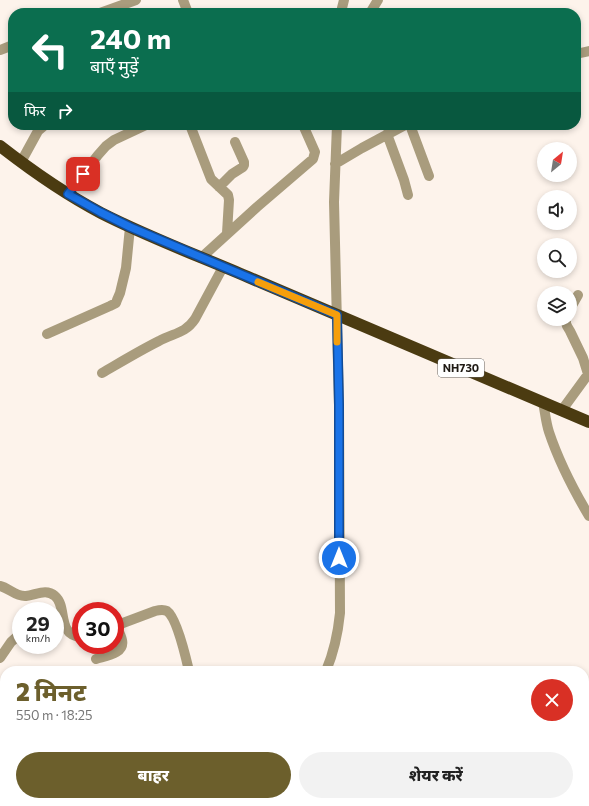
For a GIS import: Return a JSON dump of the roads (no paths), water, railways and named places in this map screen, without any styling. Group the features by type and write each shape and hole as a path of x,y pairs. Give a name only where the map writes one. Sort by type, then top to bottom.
{"highway":[{"name":"NH730","path":"0,146 46,180 68,194 130,227 589,422"}],"street":[{"path":"114,8 136,0"},
{"path":"21,162 39,130"},
{"path":"68,194 106,146 135,130"},
{"path":"192,130 211,179 228,195 230,200 227,234"},
{"path":"201,258 313,159 315,152 305,130"},
{"path":"328,666 335,646 340,613 339,405 331,312 337,130"},
{"path":"336,164 396,130"},
{"path":"412,130 429,176"},
{"path":"388,134 408,194"},
{"path":"219,186 244,165 235,142"},
{"path":"47,334 116,303 126,268 130,227"},
{"path":"102,373 160,340 187,329 195,319 223,267"},
{"path":"562,410 589,374 583,358 567,326"},
{"path":"543,402 549,431 556,451 565,473 589,516"},
{"path":"0,586 21,596 41,592 50,593 55,596 59,602"},
{"path":"124,622 161,609 167,611 174,619 188,666"},
{"path":"64,621 68,631 72,634"},
{"path":"0,658 12,641"},
{"path":"96,659 110,654"}]}
